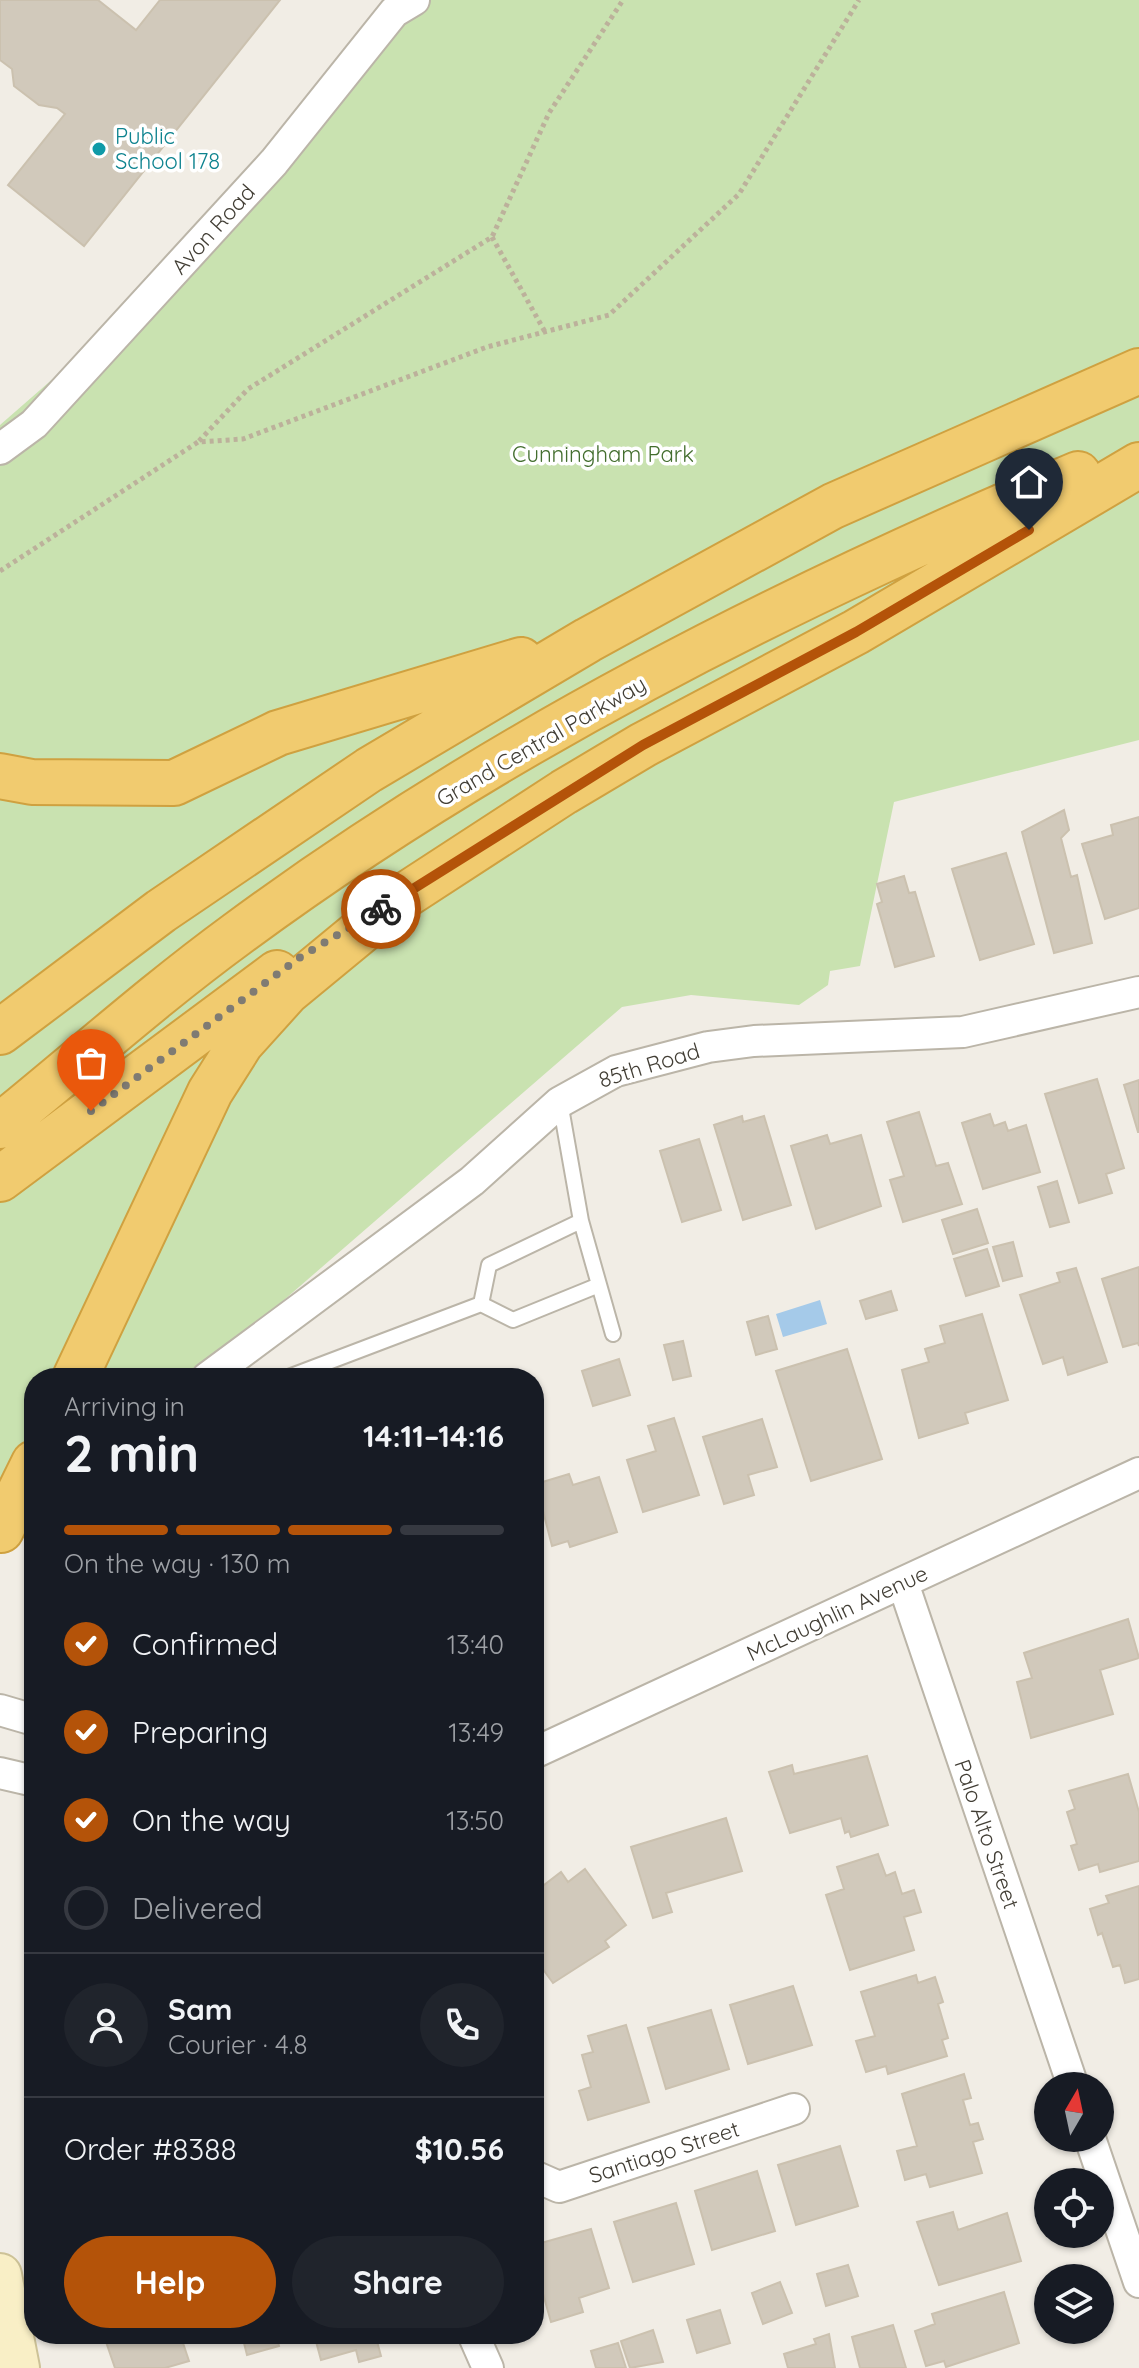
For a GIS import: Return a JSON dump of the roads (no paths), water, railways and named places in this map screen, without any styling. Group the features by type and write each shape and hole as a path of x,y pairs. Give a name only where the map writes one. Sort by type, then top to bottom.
{"highway":[{"path":"0,1032 161,911 369,770 588,640 833,506 1139,371"},
{"name":"Grand Central Parkway","path":"0,1126 236,934 466,783 586,712 827,585 953,527 1139,451"},
{"path":"0,1179 240,999 302,956 401,898 472,849 643,745 856,632 1139,465"},
{"path":"0,776 32,782 174,783 278,733 588,640"},
{"path":"80,1368 210,1092 241,1043 287,992 401,898"},
{"path":"12,1523 24,1490"}],"street":[{"name":"Avon Road","path":"0,449 34,424 274,162 394,12 414,0"},
{"name":"85th Road","path":"221,1368 472,1181 560,1102 616,1071 708,1047 963,1032 1139,992"},
{"name":"McLaughlin Avenue","path":"544,1748 1139,1473"},
{"name":"Palo Alto Street","path":"903,1583 1068,2072"},
{"path":"0,1710 24,1717"},
{"path":"0,1773 24,1779"},
{"name":"Santiago Street","path":"544,2180 559,2187 794,2109"},
{"path":"1095,2152 1139,2282"},
{"path":"0,2275 18,2368"},
{"path":"477,2344 488,2368"}],"lane":[{"path":"560,1102 581,1221 613,1334"},
{"path":"481,1304 489,1265 581,1221"},
{"path":"312,1368 481,1304 513,1320 599,1285"}],"water":[{"path":"820,1300 827,1324 783,1337 776,1314"}],"place":[{"name":"Public School 178","path":"99,149"}],"park label":[{"name":"Cunningham Park","path":"603,454"}]}
